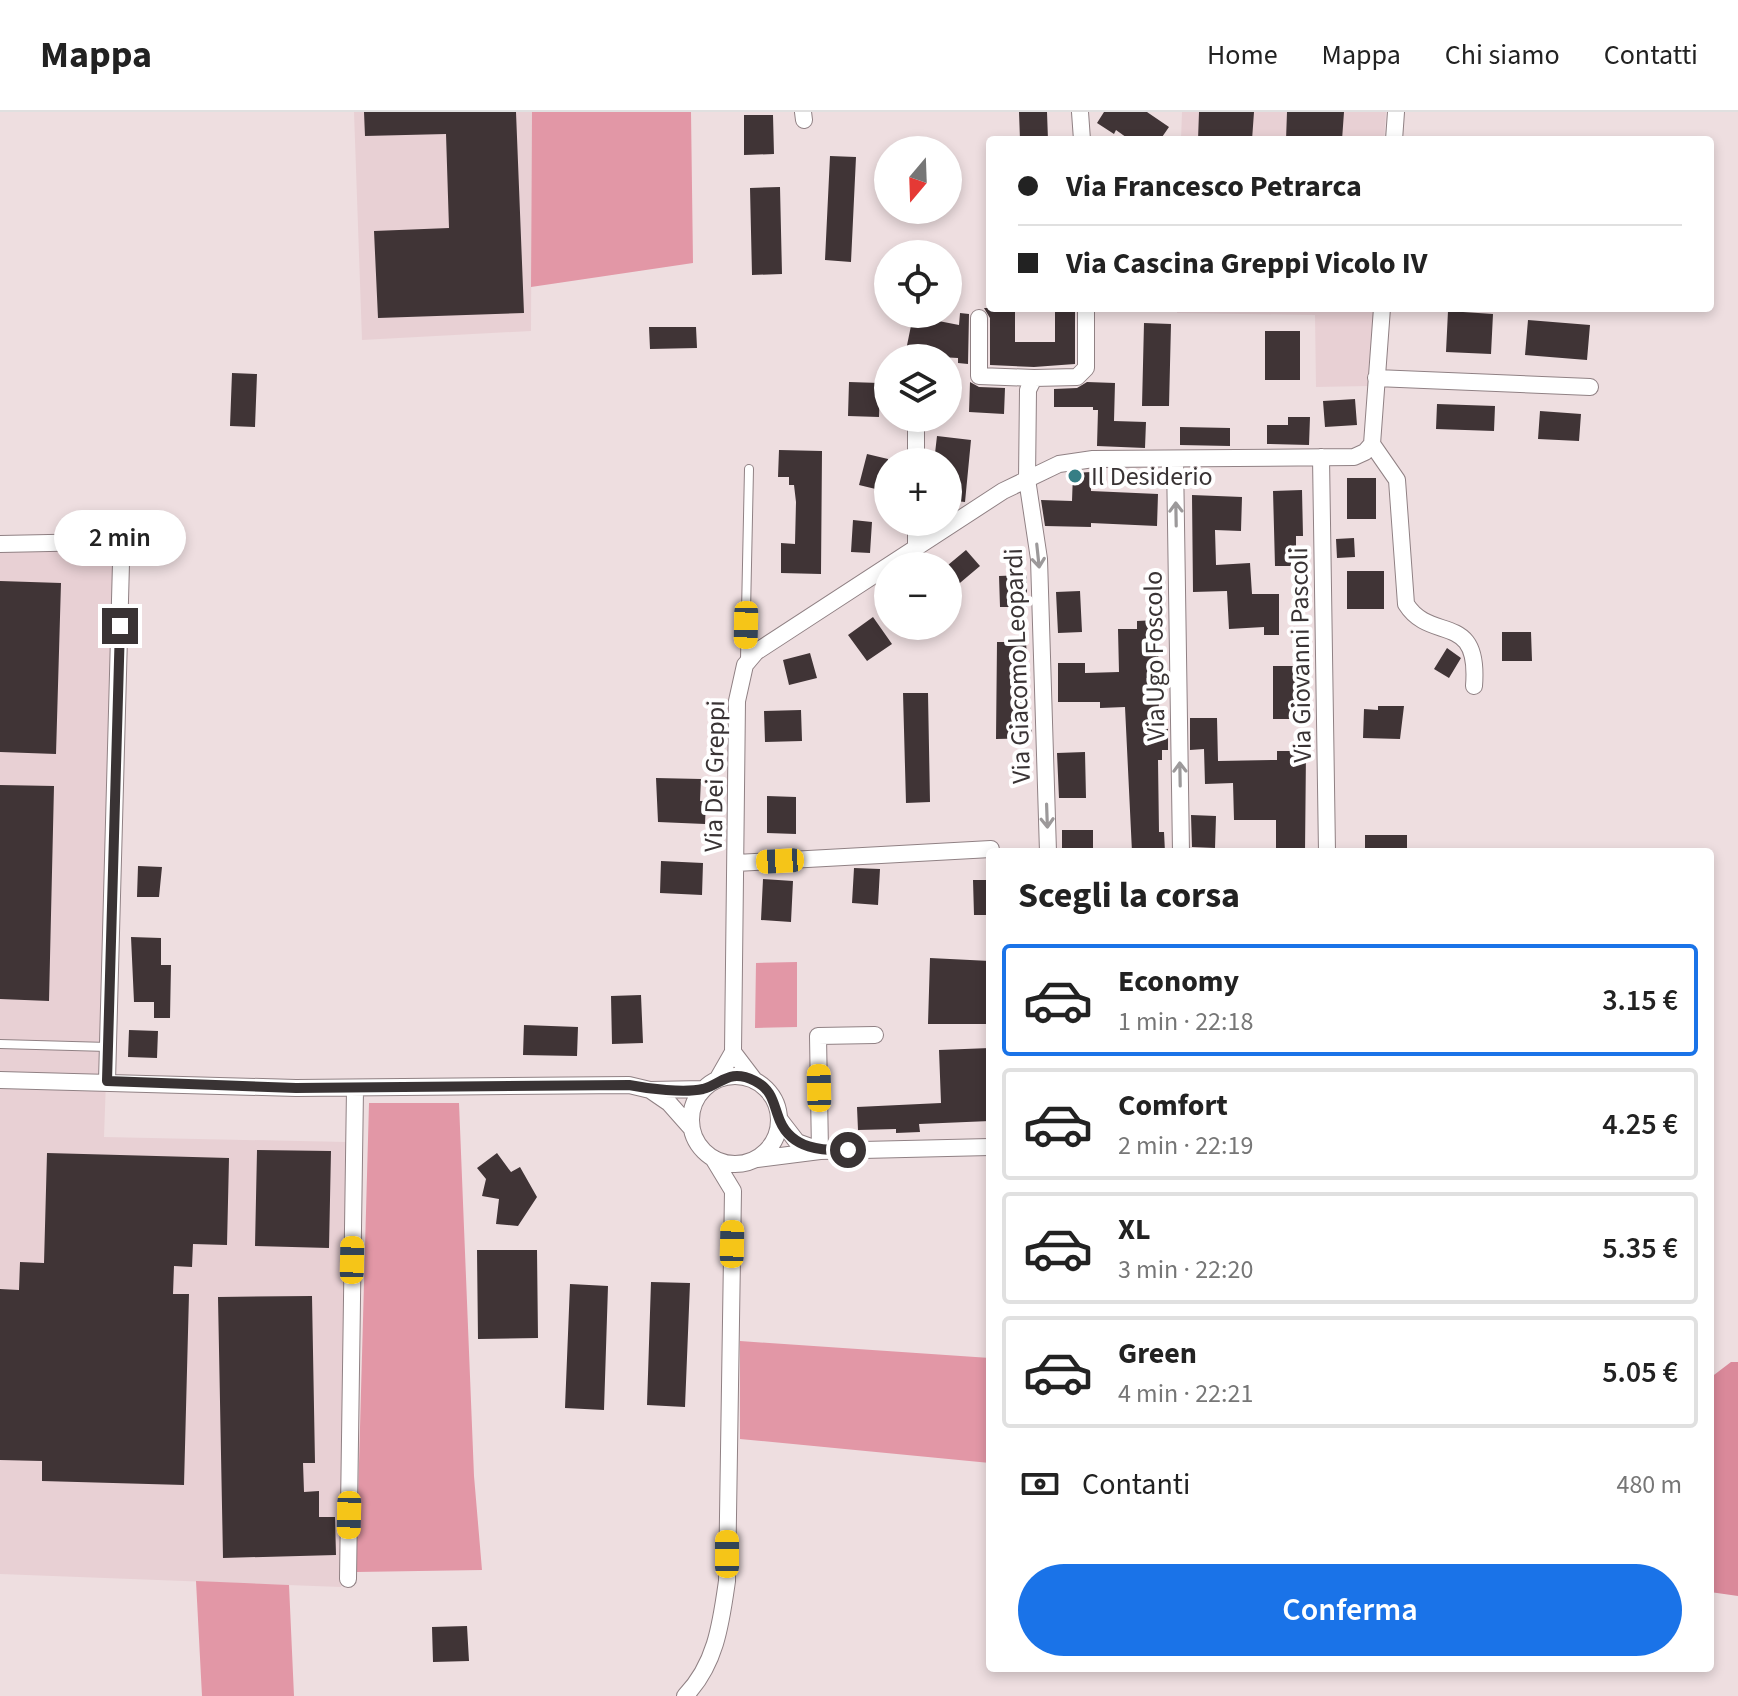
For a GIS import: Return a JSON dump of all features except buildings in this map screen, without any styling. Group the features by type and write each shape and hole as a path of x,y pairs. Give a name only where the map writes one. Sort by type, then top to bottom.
{"street":[{"path":"1080,112 1082,136"},
{"path":"1394,136 1396,112"},
{"path":"979,318 979,376 1077,377 1086,368 1086,312"},
{"path":"1382,312 1372,444 1397,480 1406,604 1418,618 1462,635 1469,644 1476,667 1474,686"},
{"name":"Via Giacomo Leopardi","path":"1034,378 1028,390 1027,479 1039,559 1048,848"},
{"path":"1376,378 1590,387"},
{"name":"Via Dei Greppi","path":"733,1052 737,701 745,665 770,641 1003,491 1072,462 1354,457 1372,444"},
{"name":"Via Giovanni Pascoli","path":"1321,457 1327,848"},
{"name":"Via Ugo Foscolo","path":"1175,459 1181,848"},
{"path":"916,536 916,547"},
{"path":"0,544 98,542 114,551 121,563 107,1081"},
{"path":"736,863 986,849"},
{"path":"820,1151 818,1036 875,1035"},
{"path":"692,1129 691,1114 733,1052 755,1081 773,1098 780,1120 797,1142 820,1151"},
{"path":"0,1080 355,1089 629,1085 650,1090 711,1084 731,1077 755,1081"},
{"path":"348,1579 355,1089"},
{"path":"650,1090 669,1103 692,1129 704,1151 728,1164 820,1151 986,1147"},
{"path":"733,1191 755,1160 769,1149 777,1135 780,1120"},
{"path":"685,1696 702,1675 719,1637 727,1581 733,1191 713,1158"}],"lane":[{"path":"745,665 749,469"},
{"path":"0,1044 108,1047"}],"shaded area":[{"path":"354,112 532,112 531,331 362,340"},
{"path":"532,112 691,112 693,263 531,287"},
{"path":"1182,112 1386,112 1384,136 1181,136"},
{"path":"1375,312 1369,386 1316,387 1315,315 1177,313"},
{"path":"125,545 104,1137 347,1142 341,1587 0,1574 0,548"},
{"path":"797,962 797,1027 755,1028 756,963"},
{"path":"369,1103 459,1103 474,1476 482,1570 356,1572"},
{"path":"740,1341 986,1358 986,1463 740,1439"},
{"path":"1731,1362 1738,1362 1738,1596 1714,1593 1714,1375"},
{"path":"196,1581 289,1585 294,1696 202,1696"}],"place":[{"name":"Il Desiderio","path":"1075,476"}],"route":[{"path":"120,626 107,1081 227,1087 453,1089 629,1085 650,1090 704,1089 717,1080 745,1077 765,1088 773,1098 780,1120 797,1142 820,1151 848,1150"}]}
